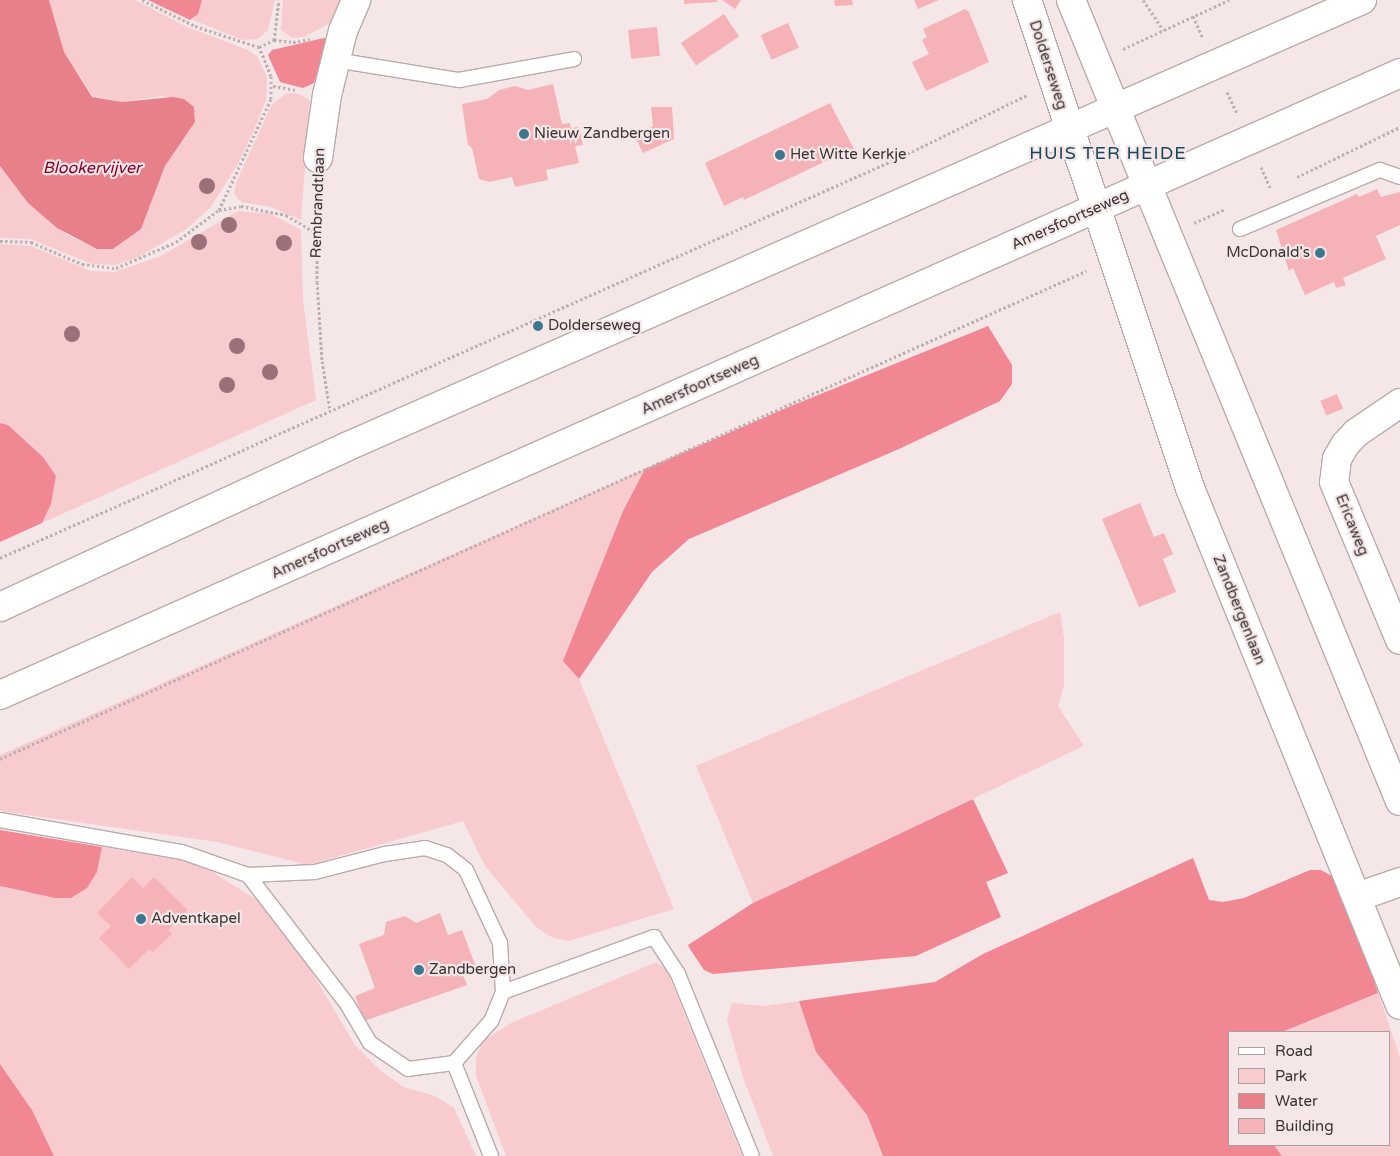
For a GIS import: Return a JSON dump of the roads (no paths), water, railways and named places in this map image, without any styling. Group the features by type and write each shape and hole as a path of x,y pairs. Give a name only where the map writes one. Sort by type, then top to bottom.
{"main road":[{"name":"Rembrandtlaan","path":"318,158 326,95 356,0"},
{"name":"Dolderseweg","path":"1027,0 1096,209"},
{"path":"1071,0 1098,61 1147,186 1400,801"},
{"path":"0,607 346,447 1362,0"},
{"name":"Amersfoortseweg","path":"0,695 1400,73"},
{"name":"Zandbergenlaan","path":"1096,209 1190,488 1400,1005"},
{"name":"Ericaweg","path":"1400,403 1356,433 1345,445 1337,459 1334,482 1400,640"},
{"path":"1357,897 1400,882"}],"lane":[{"path":"336,60 459,80 574,59"},
{"path":"1240,229 1380,170 1400,177"},
{"path":"0,820 182,852 248,875 315,872 385,854 425,848 447,855 466,870 500,943 502,992 491,1021 454,1062 408,1069 370,1043 347,1004 248,875"},
{"path":"502,992 654,937 678,974 752,1156"},
{"path":"454,1062 491,1156"}],"water":[{"name":"Blookervijver","path":"0,0 49,0 64,52 92,97 122,102 173,97 184,99 194,107 195,122 165,166 141,229 113,249 97,249 57,228 28,203 0,166"}],"place":[{"name":"Nieuw Zandbergen","path":"524,134"},
{"name":"Het Witte Kerkje","path":"780,155"},
{"name":"McDonald's","path":"1320,253"},
{"name":"Dolderseweg","path":"538,326"},
{"name":"Adventkapel","path":"141,919"},
{"name":"Zandbergen","path":"419,970"}],"district":[{"name":"HUIS TER HEIDE","path":"1108,153"}]}
